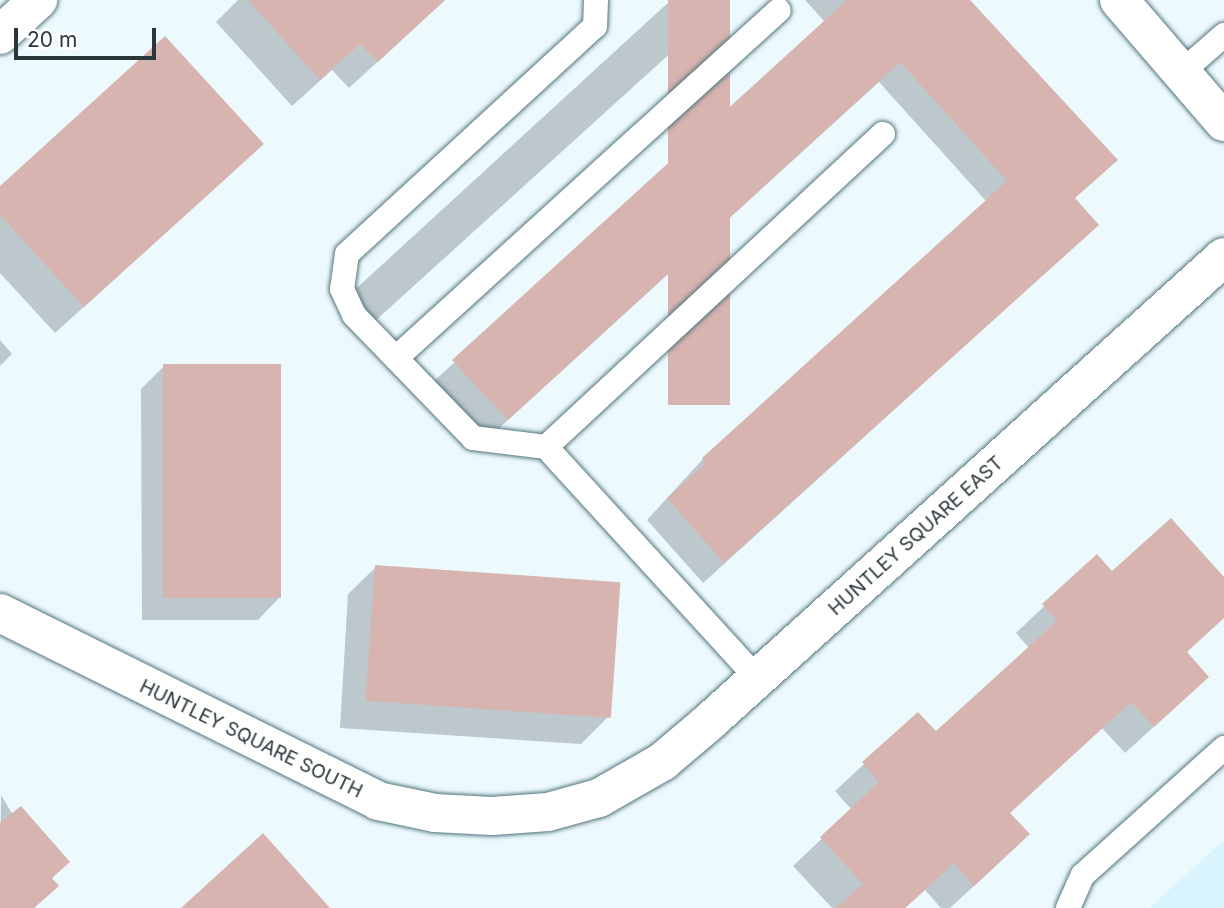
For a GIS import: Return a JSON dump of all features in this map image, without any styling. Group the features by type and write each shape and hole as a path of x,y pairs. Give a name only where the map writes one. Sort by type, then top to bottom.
{"street":[{"path":"0,35 38,0"},
{"path":"1119,0 1224,122"},
{"name":"HUNTLEY SQUARE EAST","path":"598,798 662,762 758,679 1223,258"},
{"name":"HUNTLEY SQUARE SOUTH","path":"0,613 378,800 435,813 492,816 548,812 598,798"}],"lane":[{"path":"596,0 595,26 347,254 342,289 354,315 473,438 546,446 758,679"},
{"path":"396,358 779,10"},
{"path":"1182,71 1224,35"},
{"path":"546,446 883,134"},
{"path":"1068,908 1083,875 1224,748"}],"shaded area":[{"path":"1224,840 1224,908 1149,908"}],"building":[{"path":"248,0 445,0 378,62 360,44 320,80"},
{"path":"668,0 730,0 730,405 668,405"},
{"path":"847,0 970,0 1118,160 1075,198 1099,225 724,563 667,498 706,463 702,458 1007,181 900,62 508,420 452,360"},
{"path":"165,36 264,144 84,307 0,215 0,186"},
{"path":"163,364 281,364 281,598 163,598"},
{"path":"1171,518 1224,577 1224,618 1187,652 1209,677 1154,727 1131,702 1010,813 1030,834 974,886 954,863 905,908 836,908 863,884 820,837 879,782 862,762 918,712 936,731 1057,621 1042,604 1097,554 1112,571"},
{"path":"375,565 620,582 611,718 366,701"},
{"path":"21,806 70,862 52,878 59,886 34,908 0,908 0,823"},
{"path":"263,833 330,908 181,908"}]}
